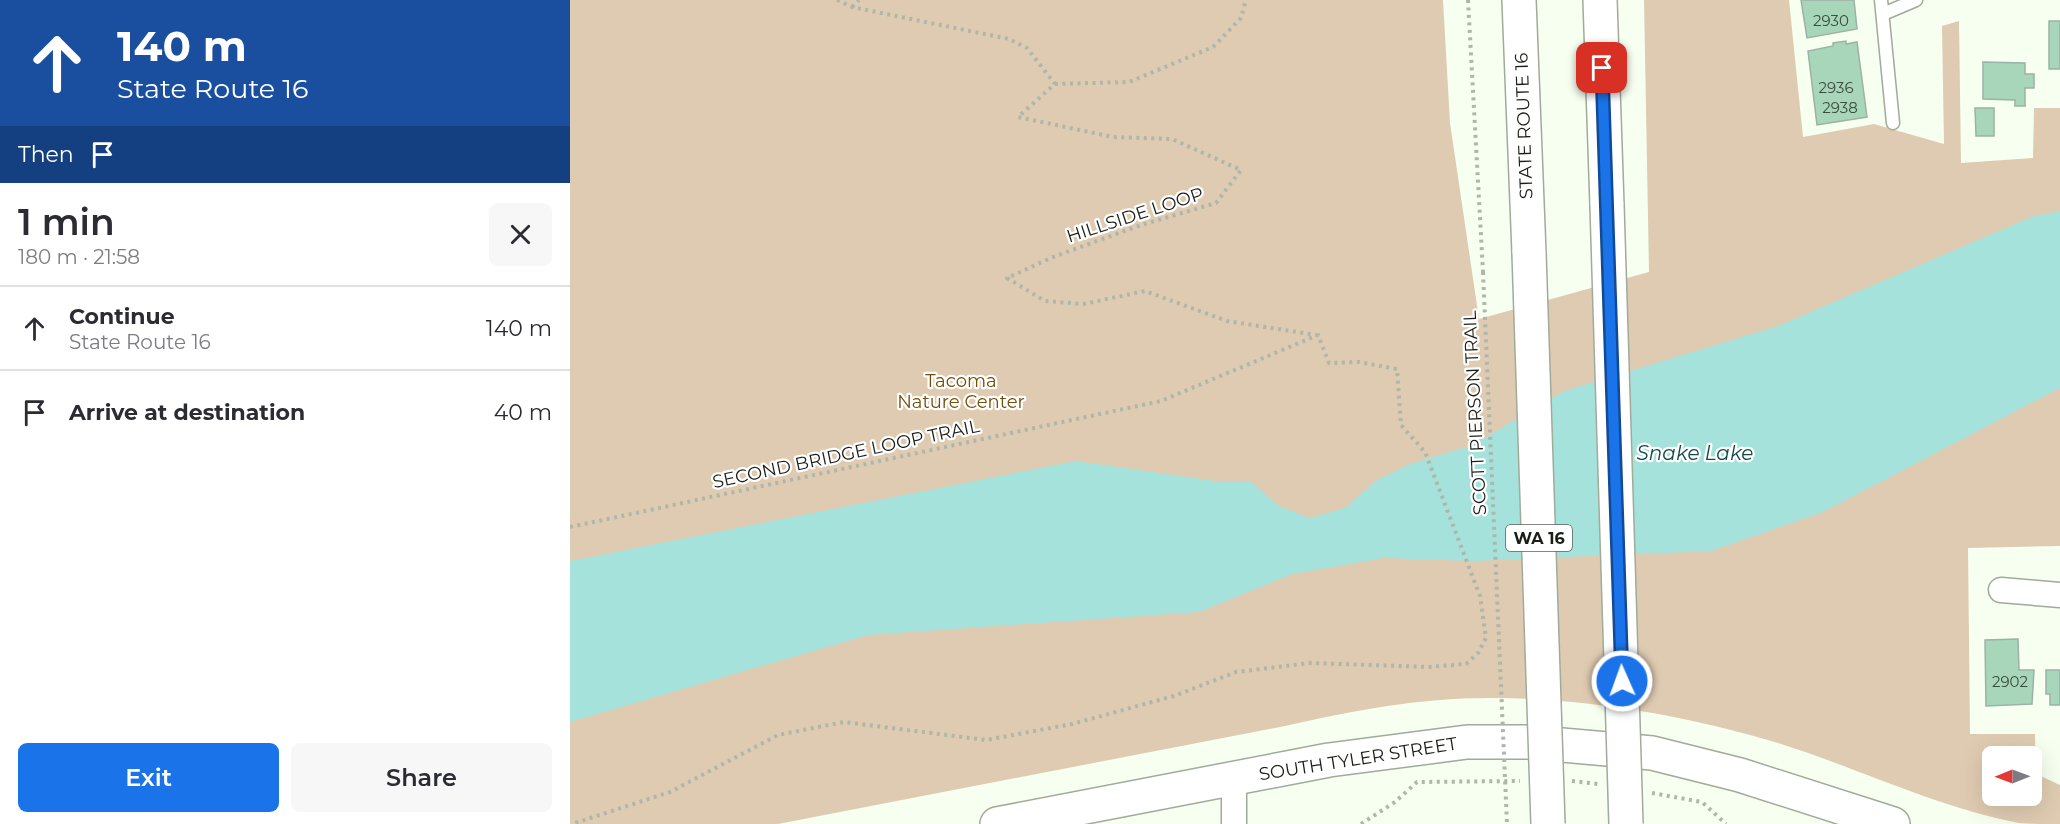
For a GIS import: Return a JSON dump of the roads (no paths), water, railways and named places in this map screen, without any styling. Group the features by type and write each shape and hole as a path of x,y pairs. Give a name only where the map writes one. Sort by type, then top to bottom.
{"main road":[{"name":"STATE ROUTE 16","path":"1519,0 1548,824"},
{"path":"1600,0 1626,824"},
{"name":"SOUTH TYLER STREET","path":"998,824 1329,760 1467,742 1528,742 1652,753 1740,775 1893,824"}],"street":[{"path":"2001,590 2060,596"},
{"path":"1234,778 1234,824"}],"lane":[{"path":"1881,0 1893,123"},
{"path":"1883,14 1916,0"}],"water":[{"name":"Snake Lake","path":"2060,211 2060,388 1823,512 1711,551 1473,561 1383,558 1292,574 1199,612 868,635 570,722 570,561 1076,461 1222,482 1250,481 1279,506 1309,518 1345,508 1377,480 1410,464 1473,445 1564,391 1778,326 2034,216"}],"park label":[{"name":"Tacoma Nature Center","path":"961,391"}]}
